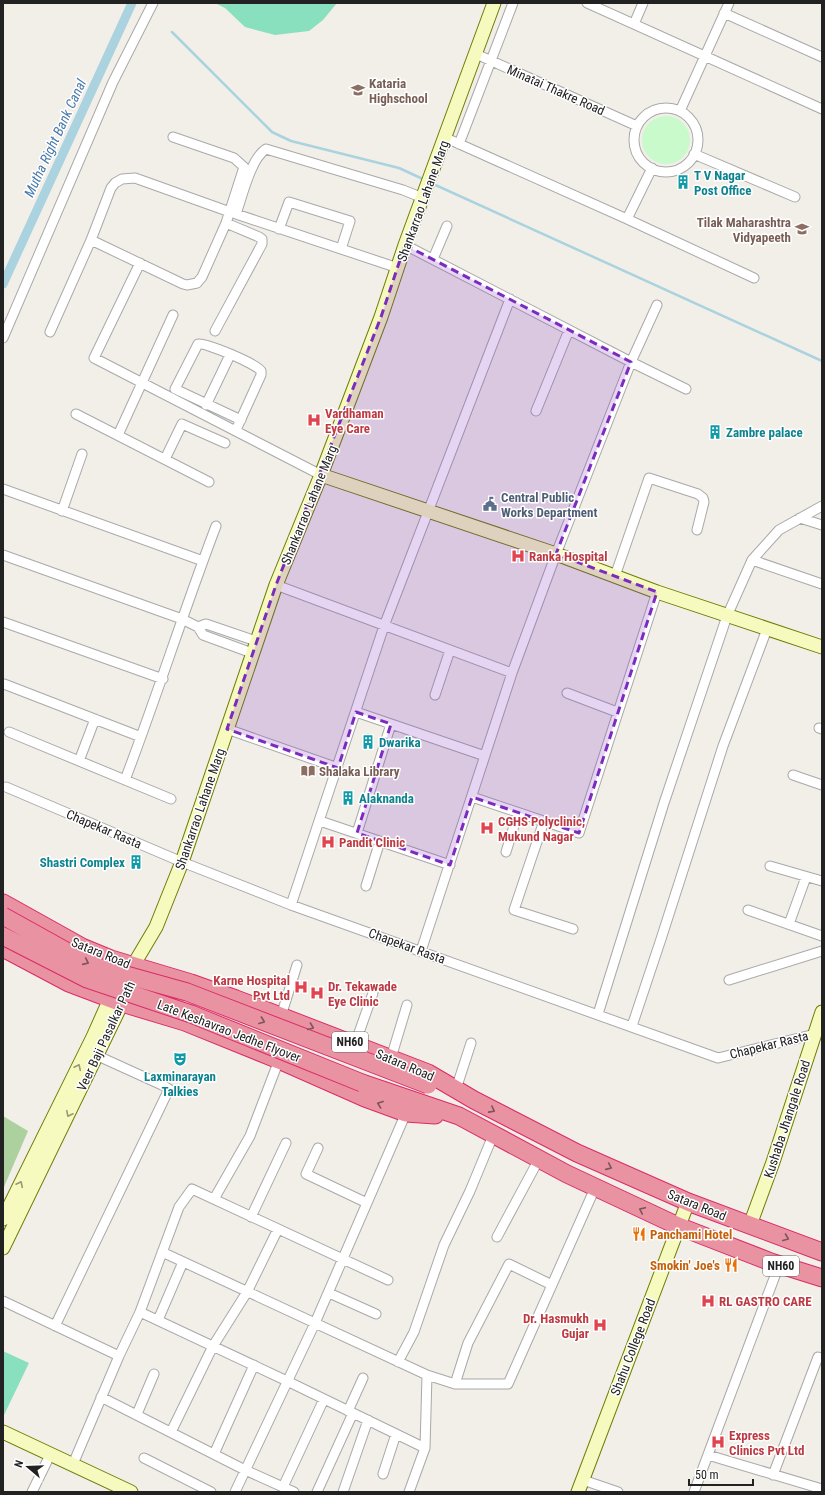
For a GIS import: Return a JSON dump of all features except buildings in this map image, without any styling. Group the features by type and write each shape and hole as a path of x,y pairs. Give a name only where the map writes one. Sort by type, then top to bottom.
{"highway":[{"name":"Satara Road","path":"3,904 82,947 191,983 428,1072 474,1100 577,1153 688,1202 822,1252"},
{"path":"3,916 84,961 101,968 188,992 428,1085 474,1100"},
{"name":"Late Keshavrao Jedhe Flyover","path":"3,936 87,979 191,1014 362,1083 459,1116"},
{"path":"3,948 69,982 116,1001 185,1022 279,1060 365,1098 406,1113 459,1116"},
{"name":"Satara Road","path":"459,1116 494,1133 539,1159 595,1188 678,1226 779,1265 822,1278"}],"main road":[{"name":"Shankarrao Lahane Marg","path":"133,964 156,927 182,862 276,585 321,475 381,317 494,3"},
{"path":"321,475 556,554 658,592 822,647"},
{"name":"Veer Baji Pasalkar Path","path":"3,1219 116,1001 133,964"},
{"name":"Veer Baji Pasalkar Path","path":"3,1248 98,1056 116,1001"},
{"name":"Kushaba Jhangale Road","path":"750,1225 822,1012"},
{"name":"Shahu College Road","path":"580,1486 688,1202"},
{"path":"3,1432 131,1492"}],"street":[{"path":"3,338 113,82 153,3"},
{"path":"459,144 513,3"},
{"path":"587,3 822,109"},
{"path":"634,24 643,3"},
{"path":"680,111 729,3"},
{"path":"724,13 822,57"},
{"name":"Minatai Thakre Road","path":"476,54 637,126"},
{"path":"668,108 680,111 689,119 696,130 697,142 694,154 686,164 676,170 663,172 652,168 642,161 636,150 634,138 637,126 645,116 655,110 668,108"},
{"path":"91,240 183,284 187,285 197,283 202,277 226,223 244,167 234,158 173,137"},
{"path":"446,138 754,278"},
{"path":"398,268 236,214 252,168 262,152 266,149 403,190 423,198"},
{"path":"694,154 795,196"},
{"path":"627,219 652,168"},
{"path":"50,332 91,240 111,188 115,183 129,178 143,180 193,201 230,212"},
{"path":"279,229 289,202 350,221 341,249"},
{"path":"215,332 262,244 262,239 259,237 226,223"},
{"path":"433,259 448,226"},
{"path":"406,245 686,389"},
{"path":"140,263 94,358 321,475"},
{"path":"291,905 338,768 384,626 510,299"},
{"path":"422,951 512,673 556,554 631,362 657,304"},
{"path":"118,435 173,315"},
{"path":"536,411 569,330"},
{"path":"236,430 241,420 261,375 261,371 255,365 209,346 198,344 175,389 206,405 241,420"},
{"path":"206,405 230,355"},
{"path":"76,414 208,482"},
{"path":"165,459 182,424 225,443"},
{"path":"62,511 82,454"},
{"path":"615,576 649,478 698,494 703,498 704,502 697,530"},
{"path":"3,489 203,561"},
{"path":"598,1014 664,803 727,616 752,560 779,530 822,506"},
{"path":"800,518 822,525"},
{"path":"125,780 163,679 182,619 216,526"},
{"path":"3,555 182,619 198,627 204,635 254,647"},
{"path":"752,560 822,584"},
{"path":"276,585 512,673"},
{"path":"472,797 579,834 617,712 658,592"},
{"path":"3,622 163,679"},
{"path":"632,1026 723,746 767,629"},
{"path":"435,694 450,650"},
{"path":"4,684 141,737"},
{"path":"567,694 617,712"},
{"path":"356,712 485,756"},
{"path":"79,761 94,719"},
{"path":"357,833 391,724"},
{"path":"227,729 338,768"},
{"path":"9,732 171,799"},
{"path":"793,775 822,785"},
{"name":"Chapekar Rasta","path":"6,787 182,862 291,905 718,1058 815,1034"},
{"path":"506,852 518,813"},
{"path":"320,821 450,865"},
{"path":"544,821 514,910 573,930"},
{"path":"366,886 380,841"},
{"path":"770,866 822,881"},
{"path":"789,924 806,877"},
{"path":"748,910 822,936"},
{"path":"729,980 822,951"},
{"path":"281,1016 296,965"},
{"path":"355,1044 373,993"},
{"path":"390,1058 408,1005"},
{"path":"456,1089 471,1043"},
{"path":"55,1326 169,1089 98,1056"},
{"path":"214,1199 250,1136 279,1060"},
{"path":"235,1492 329,1293 406,1113"},
{"path":"398,1362 414,1332 444,1245 470,1191 494,1133"},
{"path":"251,1217 286,1143"},
{"path":"318,1148 306,1174 367,1203"},
{"path":"497,1237 539,1159"},
{"path":"162,1252 428,1375 455,1384 508,1384 595,1188"},
{"path":"73,1464 119,1356 140,1312 179,1207 192,1189 388,1280"},
{"path":"171,1432 212,1346 247,1292 278,1228"},
{"path":"158,1320 183,1262"},
{"path":"455,1384 468,1343 509,1264 552,1285"},
{"path":"694,1492 779,1265"},
{"path":"329,1293 376,1314"},
{"path":"3,1301 119,1356"},
{"path":"140,1312 254,1365 425,1448"},
{"path":"773,1475 818,1357 822,1358"},
{"path":"214,1454 254,1365"},
{"path":"137,1414 154,1374"},
{"path":"409,1492 425,1448 428,1375"},
{"path":"317,1492 351,1412 363,1378"},
{"path":"101,1397 245,1470 294,1492"},
{"path":"283,1487 324,1399"},
{"path":"343,1492 368,1420"},
{"path":"383,1474 396,1434"},
{"path":"32,1492 51,1454"},
{"path":"708,1455 822,1489"},
{"path":"144,1458 211,1492"},
{"path":"580,1486 618,1492"}],"highlighted area":[{"path":"405,245 631,362 556,554 657,592 579,833 472,797 450,865 357,833 391,724 356,712 338,768 227,729 276,585 381,317"}],"green space":[{"path":"215,3 337,3 323,20 309,31 275,35 245,27 225,8"},
{"path":"666,116 675,118 683,123 688,131 690,140 688,149 683,157 675,162 666,164 657,162 649,157 644,149 642,140 644,131 649,123 657,118"},
{"path":"3,1116 28,1131 4,1187 3,1187"},
{"path":"3,1351 29,1363 4,1415 3,1415"}],"waterway":[{"name":"Mutha Right Bank Canal","path":"3,284 132,3"},
{"path":"172,32 272,132 291,141 399,168 425,180"},
{"path":"431,183 822,361"}],"place":[{"name":"Kataria Highschool","path":"358,90"},
{"name":"T V Nagar Post Office","path":"683,182"},
{"name":"Tilak Maharashtra Vidyapeeth","path":"802,229"},
{"name":"Vardhaman Eye Care","path":"314,420"},
{"name":"Zambre palace","path":"715,432"},
{"name":"Central Public Works Department","path":"490,504"},
{"name":"Ranka Hospital","path":"518,556"},
{"name":"Dwarika","path":"368,742"},
{"name":"Shalaka Library","path":"308,771"},
{"name":"Alaknanda","path":"348,798"},
{"name":"CGHS Polyclinic, Mukund Nagar","path":"487,828"},
{"name":"Pandit Clinic","path":"328,842"},
{"name":"Shastri Complex","path":"136,862"},
{"name":"Karne Hospital Pvt Ltd","path":"301,987"},
{"name":"Dr. Tekawade Eye Clinic","path":"317,993"},
{"name":"Laxminarayan Talkies","path":"180,1059"},
{"name":"Panchami Hotel","path":"639,1234"},
{"name":"Smokin' Joe's","path":"731,1265"},
{"name":"RL GASTRO CARE","path":"708,1301"},
{"name":"Dr. Hasmukh Gujar","path":"600,1325"},
{"name":"Express Clinics Pvt Ltd","path":"718,1442"}]}
